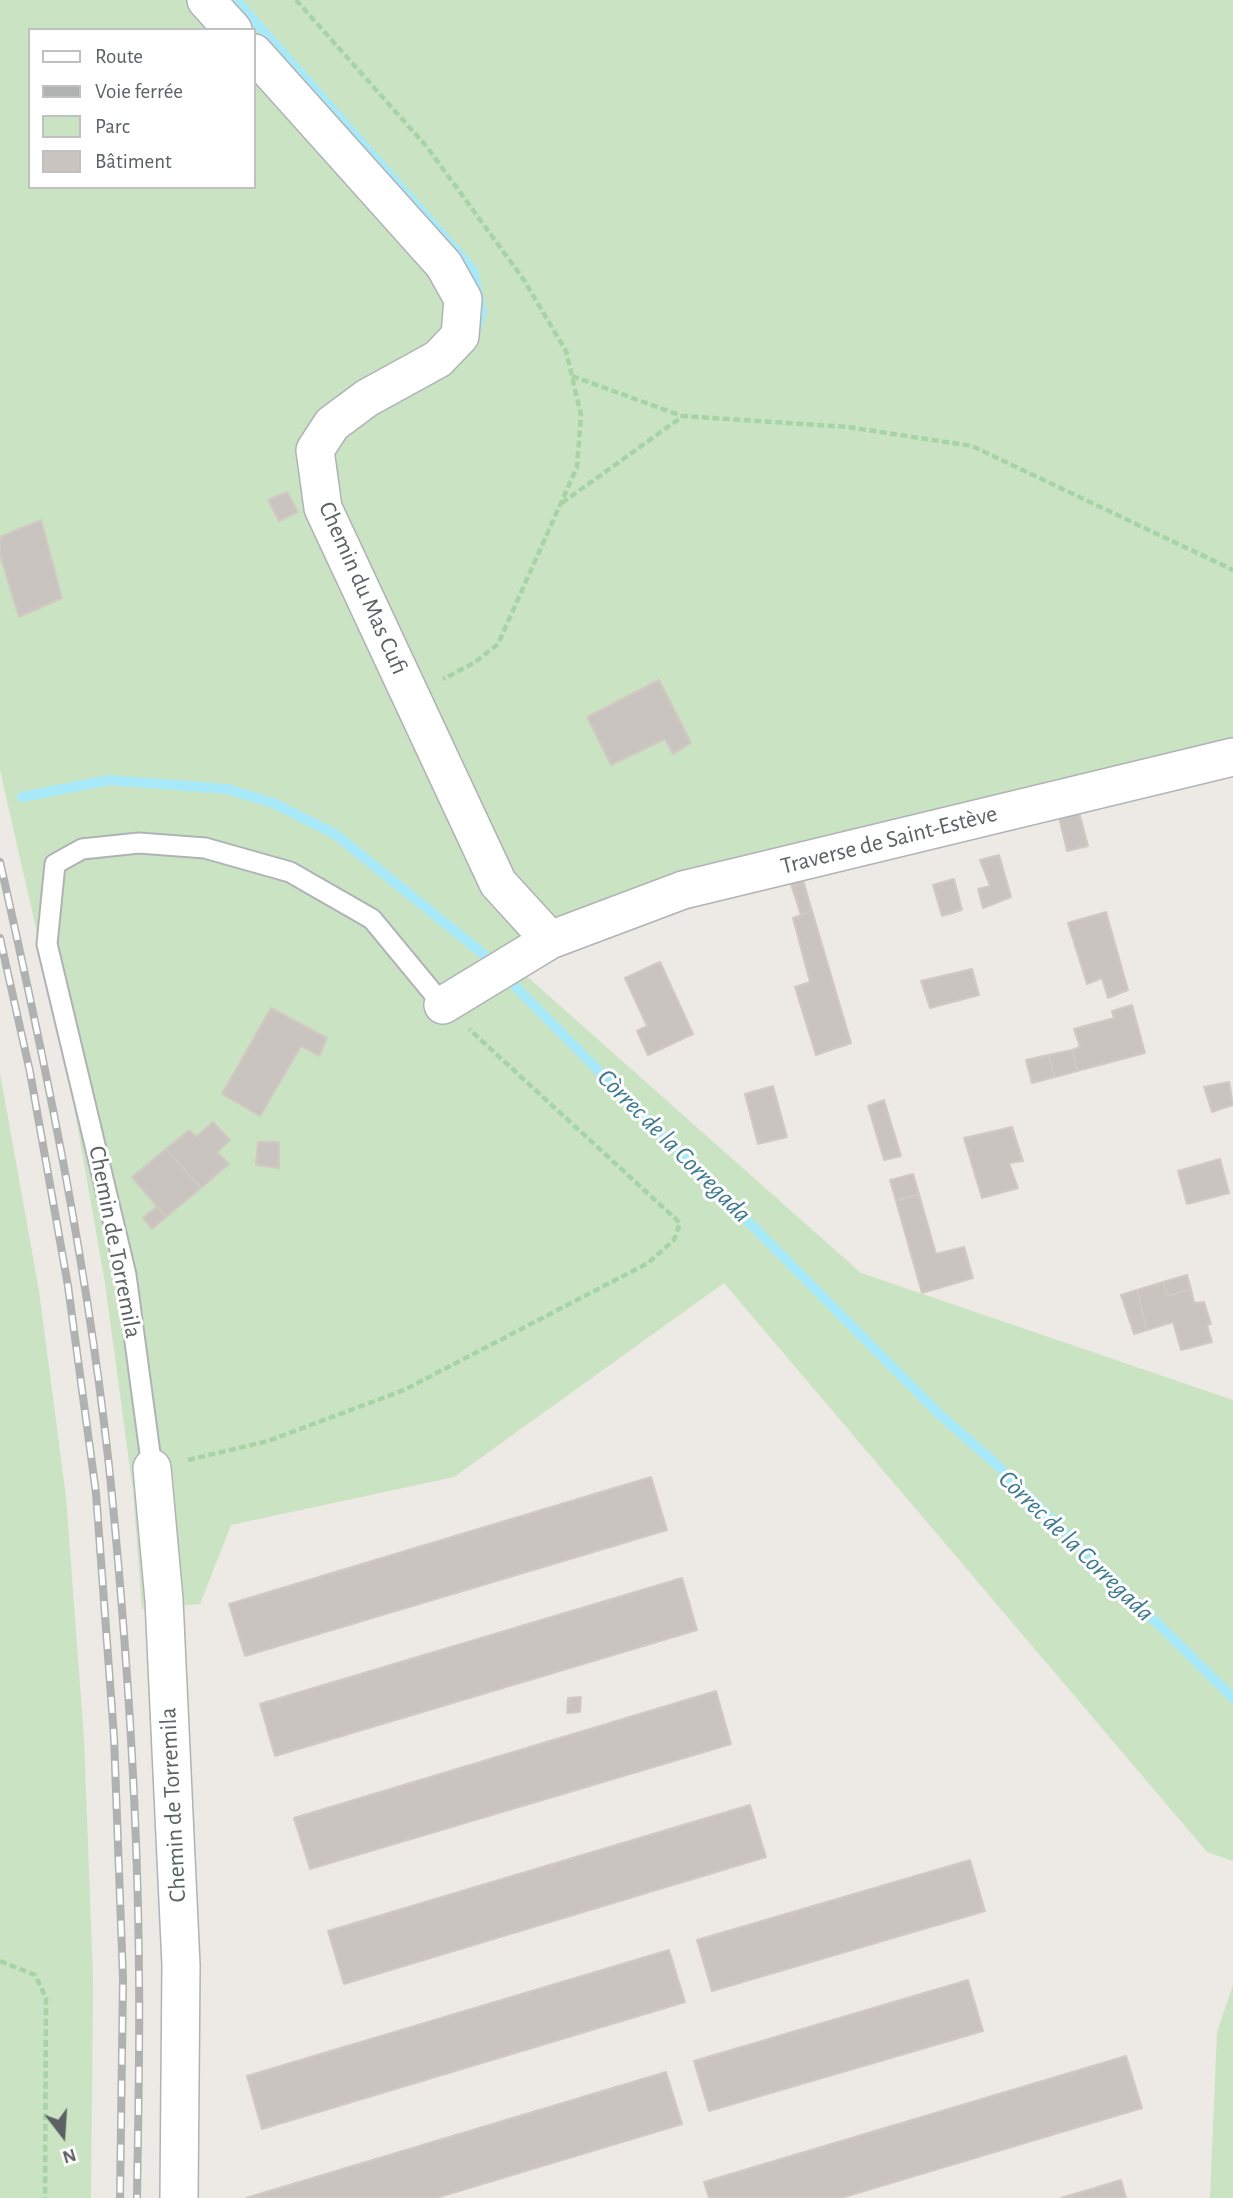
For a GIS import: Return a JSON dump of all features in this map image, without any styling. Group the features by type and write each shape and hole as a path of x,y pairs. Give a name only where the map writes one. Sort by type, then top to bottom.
{"street":[{"path":"206,0 231,28"},
{"name":"Chemin du Mas Cufi","path":"256,55 444,265 463,299 460,336 438,359 367,398 332,424 315,450 323,508 498,883 551,940"},
{"name":"Traverse de Saint-Estève","path":"551,940 683,890 1233,757"},
{"path":"443,1005 551,940"},
{"name":"Chemin de Torremila","path":"152,1468 164,1600 181,1965 179,2198"}],"lane":[{"name":"Chemin de Torremila","path":"152,1468 127,1275 47,944 55,864 82,849 139,843 205,848 290,872 372,919 443,1005"}],"path":[{"path":"572,376 683,416 848,428 972,446 1233,570"},
{"path":"562,503 683,416"},
{"path":"152,1468 268,1441 404,1390 648,1263 674,1240 680,1223 443,1005"},
{"path":"0,1961 5,1960 36,1975 46,1998 45,2198"}],"green space":[{"path":"0,0 1233,0 1233,738 677,871 544,922 522,972 861,1273 1233,1400 1233,1861 1207,1852 724,1283 454,1477 231,1525 200,1604 142,1609 133,1491 105,1283 66,1061 0,770"},
{"path":"0,1073 39,1291 66,1497 84,1739 93,1979 91,2198 0,2198"},
{"path":"1233,1985 1233,2198 1210,2198 1217,2032"}],"building":[{"path":"287,492 298,512 279,521 268,500"},
{"path":"41,520 62,598 19,617 0,555 0,537"},
{"path":"659,680 691,743 673,754 665,739 611,765 587,717"},
{"path":"1079,812 1088,846 1067,851 1059,817"},
{"path":"999,855 1011,897 983,908 978,889 990,886 980,860"},
{"path":"954,879 962,910 942,916 933,885"},
{"path":"803,880 812,911 801,915 791,884"},
{"path":"812,911 851,1043 816,1055 795,987 810,982 793,918"},
{"path":"1106,912 1128,990 1108,998 1102,978 1087,984 1068,923"},
{"path":"660,962 693,1034 648,1055 637,1031 647,1026 625,978"},
{"path":"972,969 979,995 930,1008 921,981"},
{"path":"1132,1005 1145,1053 1077,1071 1072,1050 1080,1047 1074,1029 1114,1018 1112,1011"},
{"path":"271,1008 327,1038 319,1056 301,1046 260,1116 222,1094"},
{"path":"1072,1050 1077,1071 1055,1077 1048,1055"},
{"path":"1048,1055 1055,1077 1032,1083 1026,1060"},
{"path":"1229,1082 1233,1105 1212,1112 1204,1087"},
{"path":"773,1086 787,1137 758,1144 745,1094"},
{"path":"884,1100 901,1156 884,1160 868,1106"},
{"path":"213,1122 230,1140 217,1152 229,1164 201,1188 166,1149 189,1130 196,1137"},
{"path":"1012,1127 1023,1161 1009,1163 1018,1188 982,1198 964,1138"},
{"path":"258,1142 279,1142 279,1168 256,1165"},
{"path":"166,1149 201,1188 166,1217 132,1177"},
{"path":"1220,1159 1229,1193 1187,1204 1178,1171"},
{"path":"913,1174 919,1194 896,1201 890,1180"},
{"path":"919,1194 936,1254 964,1247 973,1278 922,1293 896,1201"},
{"path":"157,1206 166,1217 152,1229 143,1218"},
{"path":"1187,1275 1191,1289 1168,1296 1163,1282"},
{"path":"1163,1282 1168,1296 1191,1289 1194,1303 1204,1302 1211,1324 1207,1325 1212,1342 1181,1350 1173,1322 1147,1330 1137,1290"},
{"path":"1137,1290 1147,1330 1134,1334 1121,1295"},
{"path":"651,1477 667,1530 245,1656 229,1604"},
{"path":"682,1578 697,1630 275,1756 260,1704"},
{"path":"716,1691 731,1744 310,1869 294,1818"},
{"path":"581,1697 580,1712 567,1713 568,1698"},
{"path":"750,1805 766,1857 344,1984 328,1931"},
{"path":"970,1860 985,1911 712,1991 697,1940"},
{"path":"669,1950 685,2002 262,2129 247,2076"},
{"path":"968,1980 983,2031 709,2111 694,2061"},
{"path":"1126,2056 1142,2108 841,2198 709,2198 704,2182"},
{"path":"666,2072 682,2124 436,2198 246,2198"},
{"path":"1121,2180 1126,2198 1061,2198"}],"waterway":[{"path":"236,0 473,270 482,312 476,329"},
{"name":"Còrrec de la Corregada","path":"22,797 109,780 227,789 273,803 335,834 482,953 939,1414 996,1464 1233,1698"}],"railway":[{"path":"0,862 66,1176 92,1335 112,1495 134,1795 139,2003 137,2198"},
{"path":"0,938 30,1072 68,1286 96,1493 114,1737 123,1979 120,2198"}]}
